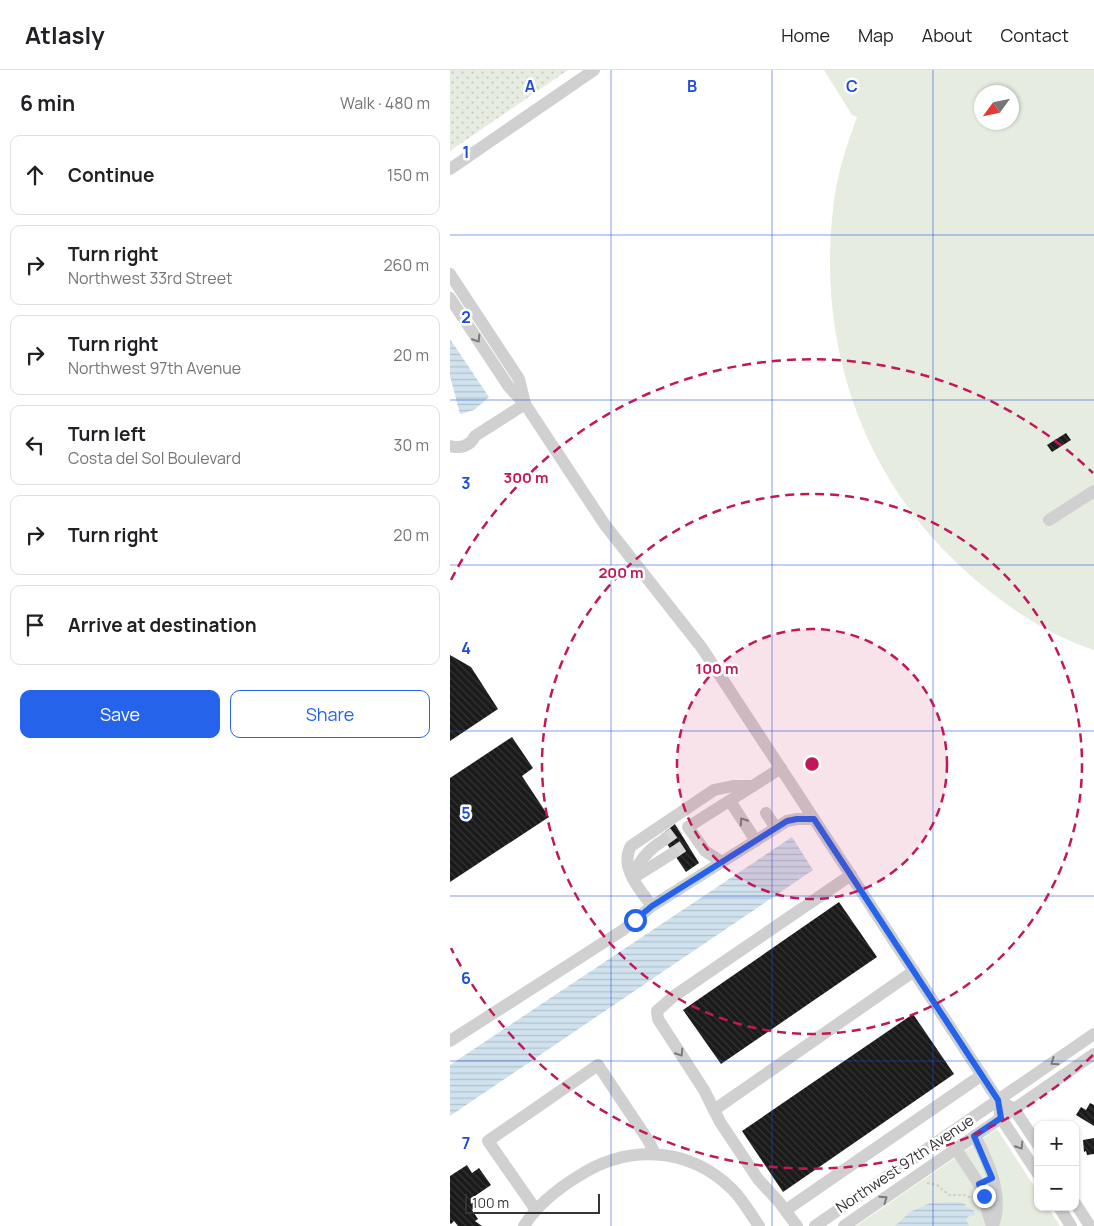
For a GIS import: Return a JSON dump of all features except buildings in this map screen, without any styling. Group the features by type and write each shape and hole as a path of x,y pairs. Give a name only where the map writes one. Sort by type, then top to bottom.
{"street":[{"path":"450,169 594,70"},
{"path":"450,274 519,379 525,404"},
{"path":"450,298 508,388 525,404 605,525 698,643 982,1075 998,1100 1001,1118 1034,1168"},
{"path":"450,437 460,439 475,436 525,404"},
{"path":"450,446 462,447 472,442 475,436"},
{"path":"1049,520 1094,491"},
{"path":"684,827 730,801 781,768"},
{"path":"652,906 627,863 628,852 631,846 718,789 733,786 753,786"},
{"path":"730,801 756,841"},
{"path":"766,813 776,828"},
{"path":"678,814 692,841 722,862"},
{"path":"450,1041 623,930 652,906 776,828 792,819 814,819"},
{"path":"634,878 640,862 648,852 664,840"},
{"path":"634,878 673,853"},
{"path":"797,1226 786,1210 758,1179 720,1122 704,1090 657,1016 658,1009 674,996 851,875"},
{"path":"714,1110 914,971"},
{"name":"Northwest 97th Avenue","path":"815,1226 1094,1034"},
{"name":"Northwest 97th Avenue","path":"844,1226 1094,1054"},
{"path":"536,1210 488,1141 598,1064 648,1140 654,1154"},
{"path":"786,1210 982,1075"},
{"path":"998,1100 1014,1109 1034,1139"},
{"path":"974,1136 992,1178 997,1206 993,1226"},
{"path":"956,1149 979,1184 993,1226"},
{"path":"524,1226 550,1196 595,1166 623,1157 654,1154 689,1162 713,1174 740,1198 759,1226"},
{"path":"979,1184 992,1178"},
{"path":"1079,1209 1090,1226"},
{"path":"1062,1211 1072,1226"}],"path":[{"path":"922,1185 930,1182 934,1183 949,1195 964,1195 975,1201"}],"shaded area":[{"path":"450,70 568,70 450,151"},
{"path":"824,70 1094,70 1094,650 1050,631 1009,606 983,586 942,548 907,505 878,459 856,410 841,359 832,305 830,250 837,184 841,165 857,117 852,115"},
{"path":"997,1129 1034,1186 1034,1211 1051,1211 1060,1226 856,1226"}],"water":[{"path":"450,339 489,397 474,410 460,414 450,376"},
{"path":"792,837 813,870 450,1116 450,1065"},
{"path":"958,1202 965,1204 967,1208 975,1213 974,1216 970,1215 966,1219 969,1226 895,1226 910,1212 930,1203"}],"tunnel":[{"path":"664,840 679,829"},
{"path":"673,853 688,843"}],"route":[{"path":"635,920 652,906 787,821 792,819 814,819 998,1100 1001,1118 974,1136 992,1178 979,1184 984,1196"}]}
